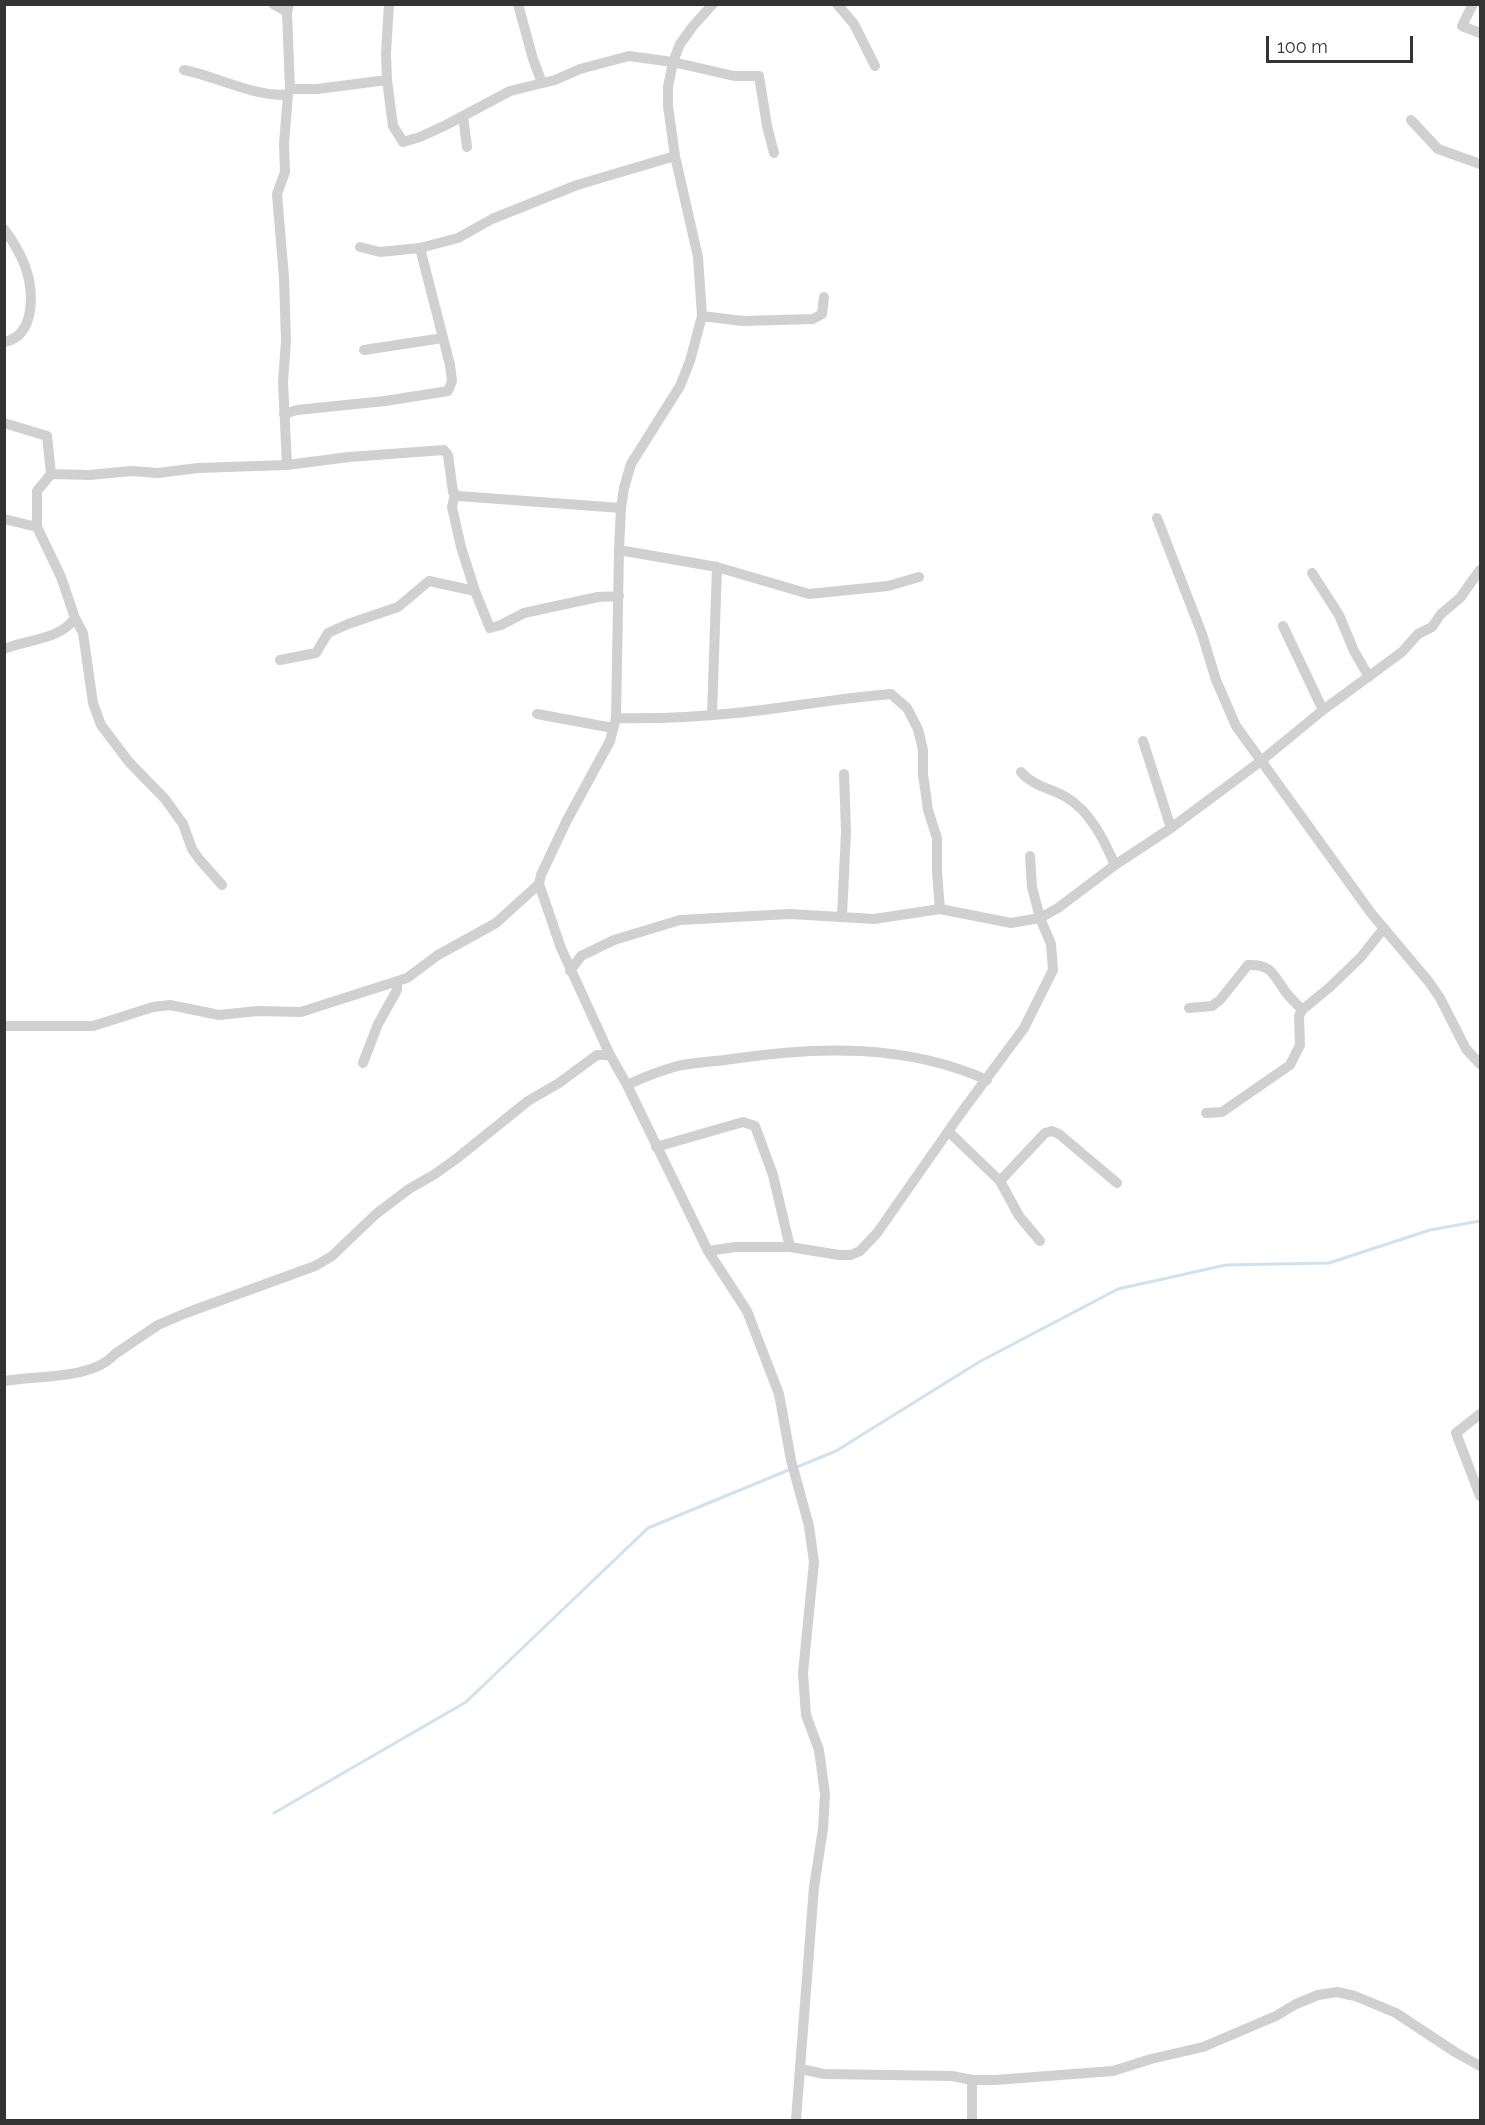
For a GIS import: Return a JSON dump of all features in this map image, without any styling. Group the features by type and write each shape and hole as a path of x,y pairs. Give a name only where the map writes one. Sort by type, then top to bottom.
{"street":[{"path":"273,4 288,8 289,92 284,144 285,172 277,194 284,278 286,341 283,382 286,465"},
{"path":"389,4 387,80 393,126 404,142 420,137 510,91 542,84 580,69 629,56 734,76 759,76 774,153"},
{"path":"518,4 542,84"},
{"path":"713,4 680,44 668,87 668,106 675,156 699,257 702,316 690,361 680,386 631,464 621,508 615,723 610,741 566,822 539,884 570,971 600,1035 708,1251 747,1311 777,1386 791,1460 809,1526 814,1562 803,1673 806,1715 819,1750 825,1794 823,1829 814,1887 796,2121"},
{"path":"837,4 854,24 875,66"},
{"path":"1473,4 1462,26 1480,33"},
{"path":"184,70 275,96 317,88 387,80"},
{"path":"463,116 467,147"},
{"path":"1411,120 1438,149 1480,164"},
{"path":"360,247 380,252 420,248 458,238 492,219 577,185 675,156"},
{"path":"4,230 13,241 26,268 31,304 25,330 16,340 4,342"},
{"path":"284,414 297,410 386,402 448,392 452,381 420,248"},
{"path":"702,316 743,321 813,319 822,314 824,297"},
{"path":"364,350 443,338"},
{"path":"4,423 47,436 51,474 37,491 37,527 61,577 75,618 83,633 93,703 101,725 129,762 165,799 183,824 192,849 222,885"},
{"path":"51,474 90,475 131,471 158,472 198,468 286,465 348,457 444,450 448,454 455,495 452,507 461,547 490,628 524,613 598,597 619,596"},
{"path":"455,495 621,508"},
{"path":"1157,518 1202,634 1216,680 1236,726 1357,895 1429,982 1440,998 1466,1049 1480,1064"},
{"path":"4,519 37,527"},
{"path":"619,550 717,567 809,594 888,586 919,577"},
{"path":"712,715 717,567"},
{"path":"570,971 581,956 614,940 680,920 790,914 874,919 940,909 1011,922 1040,918 1058,908 1115,865 1171,828 1402,652 1418,634 1432,627 1441,614 1460,598 1480,570"},
{"path":"1312,573 1339,615 1354,651 1369,677"},
{"path":"280,660 316,653 328,633 398,607 429,581 475,591"},
{"path":"4,649 62,630 70,626 75,618"},
{"path":"1283,626 1323,710"},
{"path":"537,714 615,723 712,715 841,698 891,694 907,708 918,729 923,750 923,774 928,810 937,838 940,909"},
{"path":"1143,741 1171,828"},
{"path":"1021,772 1038,786 1068,798 1083,812 1096,828 1115,865"},
{"path":"842,916 846,831 844,774"},
{"path":"708,1251 790,1247 851,1255 860,1251 877,1233 1024,1028 1053,970 1050,944 1032,887 1030,856"},
{"path":"4,1026 93,1026 153,1007 170,1005 219,1015 257,1011 301,1012 407,978 438,955 496,923 539,884"},
{"path":"1206,1113 1222,1112 1290,1065 1300,1045 1299,1016 1302,1010 1361,957 1384,928"},
{"path":"561,948 581,956"},
{"path":"1189,1008 1212,1006 1220,1000 1248,965 1259,964 1274,973 1287,994 1302,1010"},
{"path":"363,1063 378,1024 398,990 397,982"},
{"path":"597,1055 600,1035"},
{"path":"627,1085 676,1067 780,1051 838,1050 890,1053 933,1060 963,1069 987,1080"},
{"path":"4,1381 88,1371 110,1359 158,1325 315,1266 332,1256 376,1214 408,1189 435,1174 512,1113 597,1055 610,1055"},
{"path":"656,1147 743,1122 755,1126 773,1175 790,1247"},
{"path":"1000,1181 1045,1133 1052,1131 1059,1134 1117,1183"},
{"path":"949,1132 1000,1181 1019,1216 1040,1241"},
{"path":"1480,1414 1456,1433 1480,1496"},
{"path":"801,2069 824,2074 952,2076 972,2080 1113,2072 1151,2059 1203,2047 1276,2016 1296,2004 1318,1995 1337,1992 1355,1996 1396,2013 1480,2066"},
{"path":"972,2080 972,2121"}],"waterway":[{"path":"797,1467 836,1451 979,1362 1118,1289 1226,1265 1329,1263 1430,1230 1480,1221"},
{"path":"274,1813 466,1702 648,1528 791,1469"}]}
